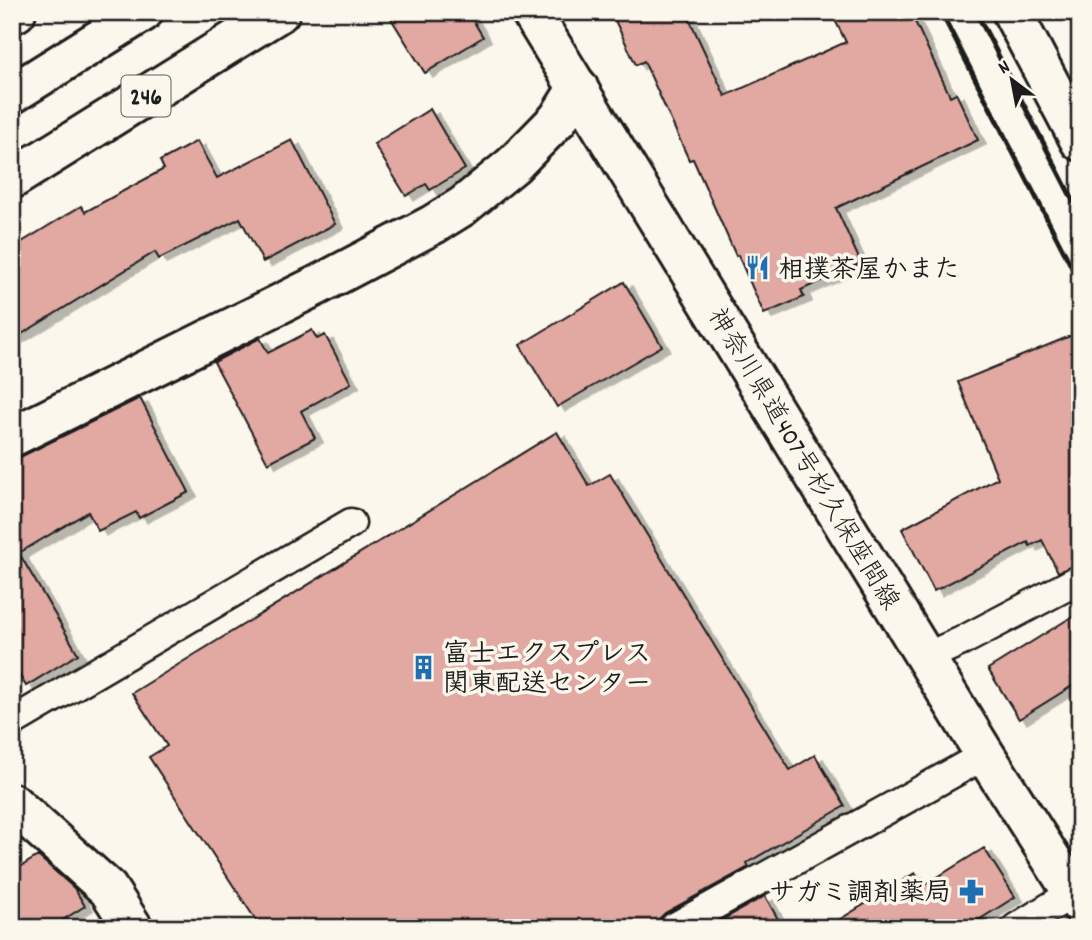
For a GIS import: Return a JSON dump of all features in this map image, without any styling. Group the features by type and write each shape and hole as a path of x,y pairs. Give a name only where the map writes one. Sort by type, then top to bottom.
{"main road":[{"path":"12,94 143,12"},
{"name":"246","path":"12,179 280,12"},
{"name":"神奈川県道407号杉久保座間線","path":"531,12 985,755 1076,898"},
{"path":"1012,12 1080,141"},
{"path":"12,437 318,285 434,224 463,206 513,165 558,119 578,87"},
{"path":"12,803 108,889 131,927"}],"lane":[{"path":"12,722 351,523"},
{"path":"926,657 1080,579"},
{"path":"673,928 985,755"},
{"path":"1016,928 1076,898"}],"building":[{"path":"387,12 468,12 483,37 425,73"},
{"path":"611,12 686,12 725,96 846,42 831,12 911,13 950,96 956,93 978,140 836,208 861,263 801,290 804,297 764,314 693,159 689,160 644,61 636,65"},
{"path":"430,109 465,169 430,190 426,184 406,196 374,144"},
{"path":"292,140 335,224 263,262 240,218 159,259 155,252 12,340 12,248 81,206 85,212 164,169 160,161 197,141 217,178"},
{"path":"624,282 662,346 557,407 520,345"},
{"path":"312,330 317,339 325,335 351,383 301,411 315,438 268,463 214,362 260,338 268,353"},
{"path":"1080,332 1080,563 1058,572 1042,540 1030,546 1028,542 934,591 902,529 998,478 958,382"},
{"path":"140,398 189,492 139,518 136,512 98,531 88,512 19,553 78,654 26,686 12,663 12,461"},
{"name":"富士エクスプレス 関東配送センター","path":"557,432 589,486 610,474 790,770 815,755 845,806 747,863 749,867 665,913 658,920 656,928 261,928 149,757 167,746 132,693"},
{"path":"1080,598 1080,681 1019,719 988,669 1078,613 1072,602"},
{"path":"984,848 1015,897 966,928 826,928 915,873 923,886"},
{"path":"38,856 74,888 85,906 50,928 12,928 12,872"},
{"path":"765,896 783,928 708,928"}],"railway":[{"path":"941,12 1080,283"},
{"path":"976,12 1080,214"}],"place":[{"name":"相撲茶屋かまた","path":"758,268"},
{"name":"富士エクスプレス 関東配送センター","path":"423,667"},
{"name":"サガミ調剤薬局","path":"971,891"}]}
